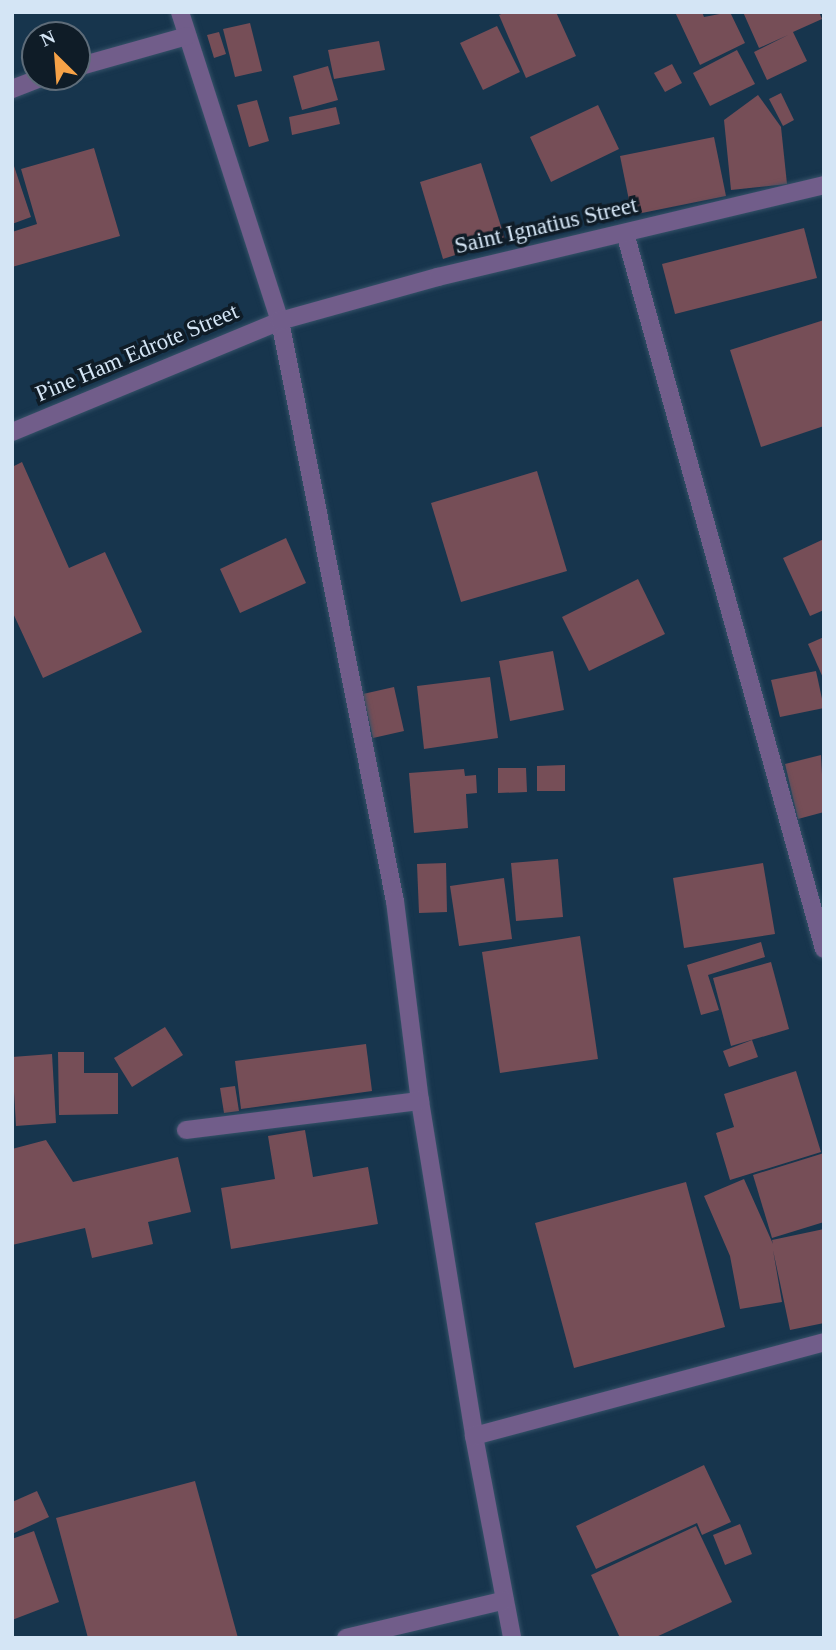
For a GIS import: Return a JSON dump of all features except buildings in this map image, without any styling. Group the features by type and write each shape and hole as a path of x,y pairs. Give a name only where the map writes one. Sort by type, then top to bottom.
{"street":[{"path":"180,12 280,321 395,901 420,1101 474,1436 513,1638"},
{"path":"91,63 187,36"},
{"name":"Saint Ignatius Street","path":"280,321 824,184"},
{"path":"625,233 824,949"},
{"name":"Pine Ham Edrote Street","path":"12,432 280,321"},
{"path":"186,1130 420,1101"},
{"path":"474,1436 824,1342"},
{"path":"346,1638 505,1600"}]}
